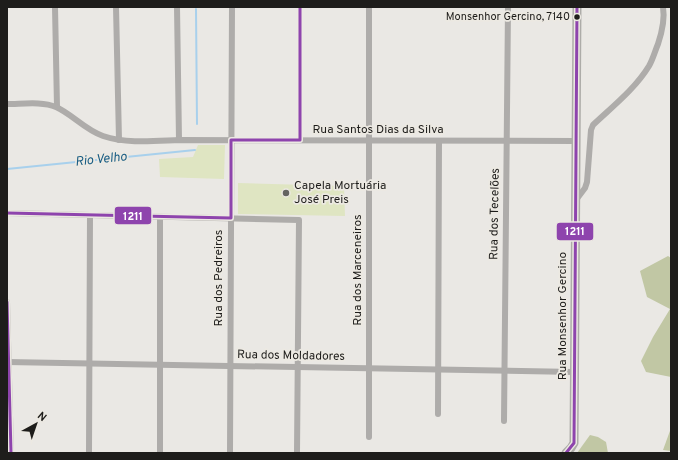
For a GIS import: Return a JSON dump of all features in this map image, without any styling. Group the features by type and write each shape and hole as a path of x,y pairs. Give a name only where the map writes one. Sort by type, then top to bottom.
{"main road":[{"name":"Rua Monsenhor Gercino","path":"566,453 574,443 577,7"}],"street":[{"path":"7,104 39,104 57,107 55,7"},
{"path":"116,7 119,140"},
{"path":"177,7 179,140"},
{"name":"Rua dos Pedreiros","path":"230,453 232,7"},
{"path":"300,7 300,140"},
{"name":"Rua dos Marceneiros","path":"369,438 370,7"},
{"name":"Rua dos Tecelões","path":"504,421 508,7"},
{"path":"576,200 585,188 587,182 591,130 593,125 631,89 649,66 660,39 664,19 663,7"},
{"name":"Rua Santos Dias da Silva","path":"57,107 93,132 119,140 576,141"},
{"path":"438,414 439,141"},
{"path":"7,213 299,220 298,453"},
{"path":"89,453 90,215"},
{"path":"160,217 160,453"},
{"path":"7,302 11,453"},
{"name":"Rua dos Moldadores","path":"8,362 575,372"}],"green space":[{"path":"198,145 225,145 224,179 160,177 159,159 193,157"},
{"path":"238,183 344,186 345,216 238,214"},
{"path":"668,256 671,258 671,377 646,372 641,361 653,337 670,309 647,297 640,271"},
{"path":"671,428 671,451 663,450"},
{"path":"590,435 598,437 606,442 608,453 577,453"}],"waterway":[{"name":"Rio Velho","path":"196,9 197,124"},
{"name":"Rio Velho","path":"7,169 195,150"}],"transit line":[{"name":"1211","path":"7,213 231,218 231,140 300,140 300,7"},
{"name":"1211","path":"566,453 574,443 577,7"},
{"name":"1211","path":"7,302 11,453"}],"place":[{"name":"Monsenhor Gercino, 7140","path":"577,17"},
{"name":"Capela Mortuária José Preis","path":"286,193"}]}
